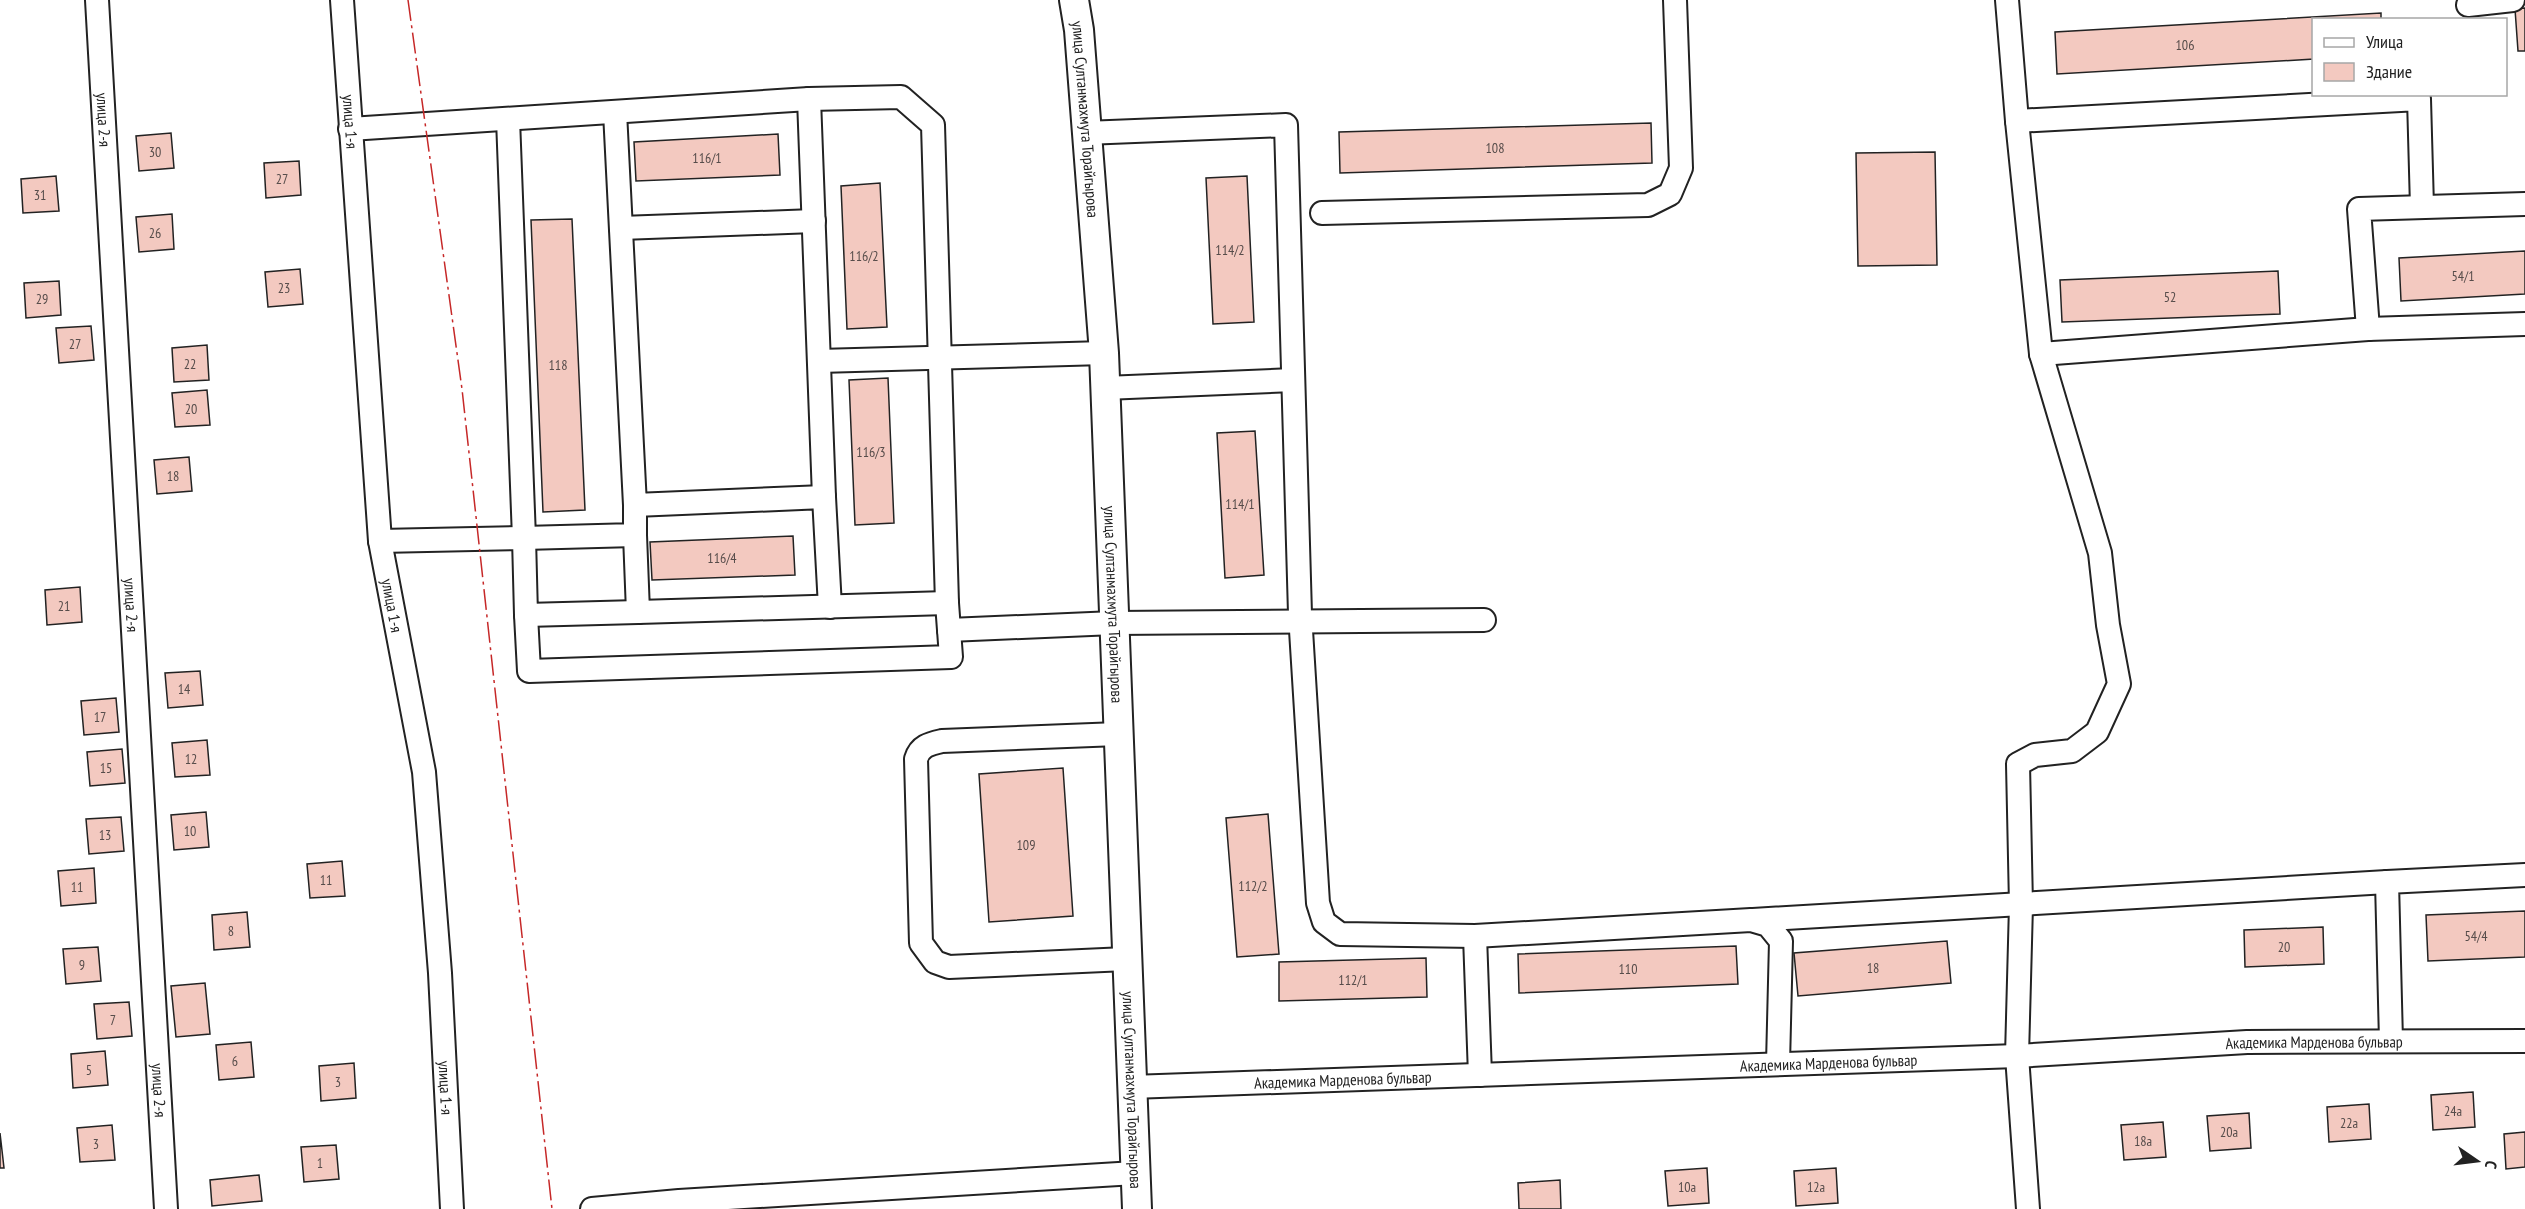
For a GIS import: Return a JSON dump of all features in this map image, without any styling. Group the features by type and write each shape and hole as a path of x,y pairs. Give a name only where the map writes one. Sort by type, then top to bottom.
{"main road":[{"name":"улица Султанмахмута Торайгырова","path":"1074,0 1079,30 1085,133 1104,353 1137,1209"}],"street":[{"name":"улица 2-я","path":"97,0 166,1209"},
{"name":"улица 1-я","path":"342,0 381,541 423,772 440,973 452,1209"},
{"path":"1322,213 1648,205 1670,194 1681,168 1675,0"},
{"path":"2007,0 2041,354 2100,553 2108,625 2119,684 2097,732 2072,751 2035,754 2018,764 2021,905 2017,1056 2028,1209"},
{"path":"2468,5 2513,0"},
{"path":"350,129 809,99 901,97 933,125 947,603 951,657 529,671 508,119"},
{"path":"809,99 830,607"},
{"path":"2017,121 2419,99 2422,207"},
{"path":"615,112 635,505 638,612"},
{"path":"1085,133 1286,125 1301,622 1318,903 1324,922 1340,934 1475,936 2525,875"},
{"path":"2368,329 2359,209 2525,204"},
{"path":"621,228 814,221"},
{"path":"2041,354 2368,329 2525,324"},
{"path":"819,361 1104,353"},
{"path":"1105,388 1293,380"},
{"path":"635,505 824,497"},
{"path":"381,541 635,535"},
{"path":"526,615 947,603"},
{"path":"950,630 1114,622 1484,620"},
{"path":"1118,734 942,741 928,744 919,750 916,759 921,943 935,962 949,967 1126,959"},
{"path":"2386,882 2391,1041"},
{"path":"1751,920 1768,925 1781,941 1778,1064"},
{"path":"1475,936 1480,1075"},
{"name":"Академика Марденова бульвар","path":"1131,1087 2017,1056 2247,1042 2525,1041"},
{"path":"592,1209 679,1201 1135,1173"}],"building":[{"path":"2525,8 2525,51 2518,51 2515,9"},
{"path":"2381,13 2381,18 2312,18 2312,59 2057,74 2055,32"},
{"path":"1651,123 1652,163 1340,173 1339,132"},
{"path":"171,133 174,168 139,171 136,136"},
{"path":"778,134 780,175 636,181 634,142"},
{"path":"1935,152 1937,265 1858,266 1856,153"},
{"path":"299,161 301,195 266,198 264,163"},
{"path":"56,176 59,211 23,213 21,179"},
{"path":"1247,176 1254,322 1213,324 1206,178"},
{"path":"880,183 887,327 847,329 841,186"},
{"path":"172,214 174,249 139,252 136,217"},
{"path":"572,219 585,510 543,512 531,220"},
{"path":"2525,251 2525,294 2401,301 2399,258"},
{"path":"300,269 303,304 268,307 265,272"},
{"path":"2278,271 2280,314 2062,322 2060,280"},
{"path":"59,281 61,315 26,318 24,283"},
{"path":"91,326 94,360 59,363 56,328"},
{"path":"207,345 209,380 174,382 172,348"},
{"path":"888,378 894,523 855,525 849,380"},
{"path":"207,390 210,425 175,427 172,393"},
{"path":"1255,431 1264,575 1225,578 1217,433"},
{"path":"189,457 192,491 157,494 154,460"},
{"path":"793,536 795,575 652,580 650,542"},
{"path":"80,587 82,622 47,625 45,590"},
{"path":"200,671 203,705 168,708 165,673"},
{"path":"116,698 119,732 84,735 81,701"},
{"path":"207,740 210,775 175,777 172,743"},
{"path":"122,749 125,783 90,786 87,752"},
{"path":"1063,768 1073,916 989,922 979,774"},
{"path":"206,812 209,847 174,850 171,815"},
{"path":"1268,814 1279,954 1237,957 1226,818"},
{"path":"121,817 124,851 89,854 86,819"},
{"path":"342,861 345,896 310,898 307,864"},
{"path":"94,868 96,903 61,906 58,871"},
{"path":"2525,911 2525,957 2428,961 2426,915"},
{"path":"247,912 250,947 214,950 212,915"},
{"path":"2323,927 2324,964 2245,967 2244,930"},
{"path":"1947,941 1951,983 1798,996 1794,953"},
{"path":"1736,946 1738,984 1519,993 1518,954"},
{"path":"98,947 101,981 66,984 63,949"},
{"path":"1426,958 1427,997 1279,1001 1279,962"},
{"path":"205,983 210,1034 176,1037 171,986"},
{"path":"129,1002 132,1036 97,1039 94,1004"},
{"path":"251,1042 254,1077 219,1080 216,1045"},
{"path":"105,1051 108,1085 73,1088 71,1054"},
{"path":"354,1063 356,1098 321,1101 319,1066"},
{"path":"2473,1092 2475,1127 2433,1130 2431,1095"},
{"path":"2369,1104 2371,1139 2329,1142 2327,1107"},
{"path":"2249,1113 2251,1148 2210,1151 2207,1116"},
{"path":"2163,1122 2166,1157 2124,1160 2121,1125"},
{"path":"112,1125 115,1160 80,1162 77,1128"},
{"path":"2525,1132 2525,1167 2506,1169 2504,1134"},
{"path":"0,1133 4,1168 0,1168"},
{"path":"336,1145 339,1179 304,1182 301,1147"},
{"path":"1707,1168 1709,1203 1668,1206 1665,1171"},
{"path":"1836,1168 1838,1203 1796,1206 1794,1171"},
{"path":"259,1175 262,1201 212,1206 210,1180"},
{"path":"1560,1180 1561,1209 1519,1209 1518,1183"}],"power":[{"path":"408,0 462,389 552,1209"}]}
